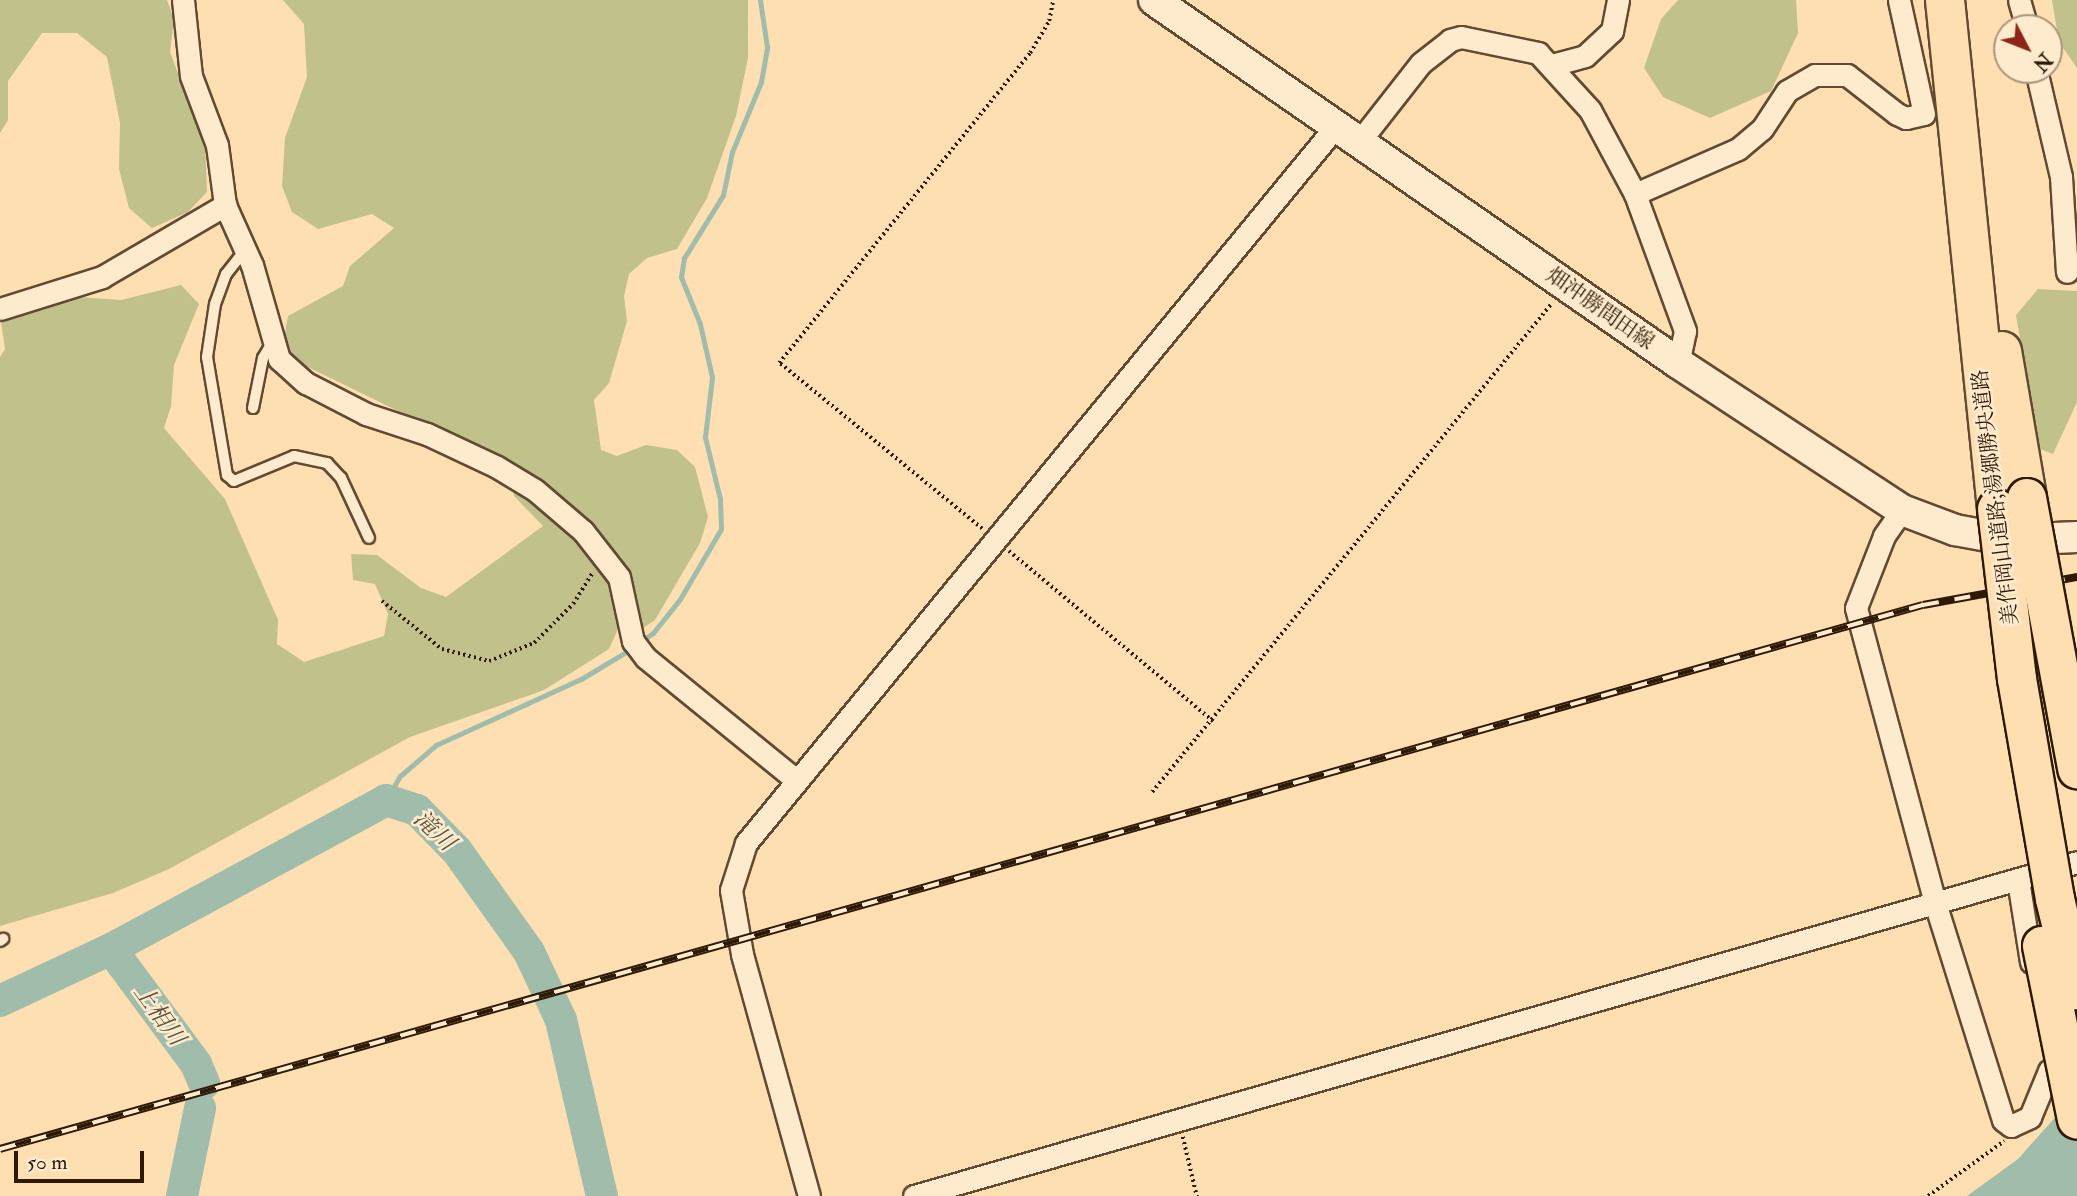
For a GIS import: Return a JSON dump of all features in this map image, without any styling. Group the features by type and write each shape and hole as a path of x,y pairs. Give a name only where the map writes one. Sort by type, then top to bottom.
{"highway":[{"path":"1945,0 2012,504 2077,769"},
{"name":"美作岡山道路;湯郷勝央道路","path":"2012,504 2027,736 2055,899 2077,990"},
{"path":"2027,736 2020,799 2034,905 2077,1119"}],"main road":[{"name":"畑沖勝間田線","path":"1154,0 1678,363 1902,510 1955,530 2008,540 2077,537"}],"street":[{"path":"183,0 191,76 217,145 225,205 245,250 279,359 306,383 366,414 462,451 535,490 604,554 619,577 639,650 796,780"},
{"path":"1552,65 1585,56 1612,31 1618,0"},
{"path":"1635,194 1738,149 1762,129 1787,90 1815,75 1847,75 1897,114 1906,118 1924,114 1899,0"},
{"path":"809,1196 742,954 732,890 746,843 995,539 1347,134 1421,63 1450,40 1461,37 1527,49 1552,65 1590,110 1635,194 1685,331 1678,363"},
{"path":"2039,84 2061,177 2067,272"},
{"path":"0,309 102,277 225,205"},
{"path":"1902,510 1884,536 1856,608 1936,906 2003,1120 2011,1126 2031,1117 2049,1072 2077,1044"},
{"path":"914,1196 1936,906 2077,862"},
{"path":"2018,880 2049,1072"}],"lane":[{"path":"245,250 226,274 215,304 207,357 227,475 234,481 294,457 327,463 341,478 369,538"},
{"path":"253,408 263,358 272,343"}],"path":[{"path":"1053,0 1049,21 1030,53 779,363 1213,721"},
{"path":"1152,792 1213,721 1565,284"},
{"path":"383,601 442,649 489,661 534,643 573,604 604,554"},
{"path":"1179,1121 1196,1196"},
{"path":"1928,1196 2004,1141 2011,1126"}],"green space":[{"path":"0,0 167,0 174,19 170,52 205,145 207,192 188,212 152,228 129,208 119,169 120,123 107,57 77,33 42,33 8,81 8,120 0,133"},
{"path":"283,0 748,0 748,58 736,116 707,198 677,249 647,258 629,274 624,296 627,321 609,383 594,400 601,450 617,456 646,445 677,450 695,467 708,517 700,543 655,620 643,628 635,620 619,627 609,649 544,690 410,737 169,869 113,893 0,926 0,357 5,349 1,321 29,303 77,297 121,300 181,285 199,304 174,365 171,406 164,428 225,499 278,620 277,644 304,662 384,636 388,614 375,584 353,580 351,554 377,555 421,588 446,597 543,526 514,496 509,465 281,354 288,316 343,286 350,266 394,228 372,214 318,229 292,212 282,186 285,138 307,77 304,24"},
{"path":"1678,0 1796,0 1798,33 1771,91 1710,118 1663,97 1644,68 1661,19"},
{"path":"2052,0 2077,0 2077,68 2063,48 2063,14 2054,14"},
{"path":"2038,289 2077,291 2077,402 2053,454 2038,448 2016,315"}],"shaded area":[{"path":"2077,1093 2077,1196 1967,1196 2018,1159"}],"waterway":[{"path":"639,643 653,633 680,599 721,529 720,499 705,437 712,377 700,324 681,277 684,258 723,195 732,152 761,82 767,47 760,0"},
{"path":"386,800 400,776 436,745 581,679 631,649"},
{"name":"滝川","path":"0,1001 111,949 386,800 417,810 457,851 529,952 561,1020 602,1196"},
{"name":"上相川","path":"111,949 196,1064 204,1083"},
{"name":"上相川","path":"182,1196 200,1108"}],"railway":[{"path":"0,1149 1923,605 2077,577"}]}
